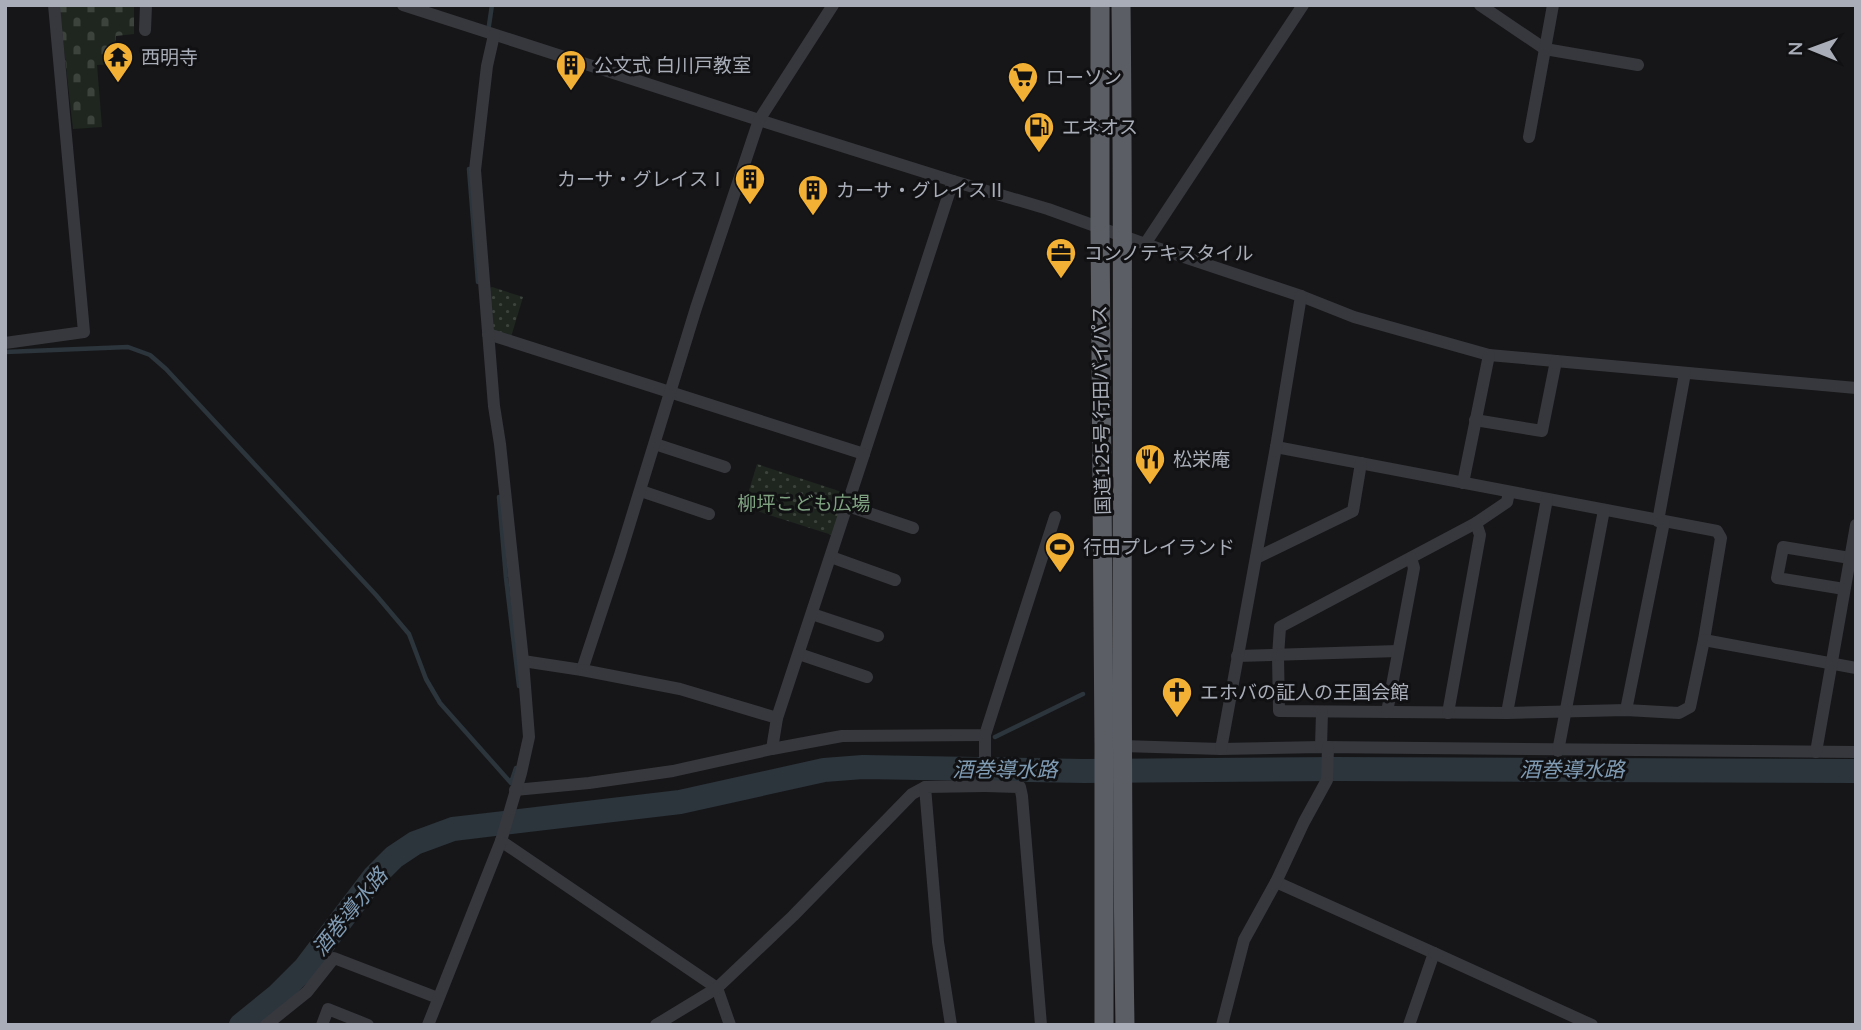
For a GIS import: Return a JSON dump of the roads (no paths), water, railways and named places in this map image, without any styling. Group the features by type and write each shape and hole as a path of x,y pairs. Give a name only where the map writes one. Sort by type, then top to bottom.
{"highway":[{"name":"国道125号 行田バイパス","path":"1100,5 1100,227 1116,749"},
{"name":"国道125号 行田バイパス","path":"1104,1025 1116,749 1122,235 1121,5"},
{"name":"国道125号 行田バイパス","path":"1113,785 1125,1025"}],"street":[{"path":"5,344 85,332 54,5"},
{"path":"145,30 146,5"},
{"path":"403,5 759,120 1048,209 1301,296 1354,317 1489,355 1856,388"},
{"path":"582,670 759,120 833,5"},
{"path":"1145,244 1303,5"},
{"path":"1480,5 1545,49 1637,65"},
{"path":"1529,137 1553,5"},
{"path":"428,1025 502,837 529,737 494,406 475,170 487,66 494,36"},
{"path":"772,748 778,718 953,181"},
{"path":"1221,749 1301,296"},
{"path":"488,334 864,454"},
{"path":"1463,483 1489,355"},
{"path":"1475,420 1542,431 1556,361"},
{"path":"1626,710 1685,373"},
{"path":"655,444 725,467"},
{"path":"1276,447 1717,531 1721,538 1690,707 1679,713 1626,710 1507,713 1279,711 1280,627 1476,523 1507,502 1510,492"},
{"path":"1256,558 1353,510 1361,463"},
{"path":"640,491 709,513"},
{"path":"1507,713 1547,499"},
{"path":"848,506 913,528"},
{"path":"1558,751 1604,510"},
{"path":"985,782 985,735 1055,517"},
{"path":"1448,713 1480,535 1476,523"},
{"path":"1816,752 1856,525"},
{"path":"1843,589 1777,578 1783,547 1850,558"},
{"path":"831,556 895,580"},
{"path":"1387,712 1414,568 1411,558"},
{"path":"812,614 878,636"},
{"path":"1704,640 1856,668"},
{"path":"1237,656 1398,651"},
{"path":"799,654 867,677"},
{"path":"523,661 680,689 778,718"},
{"path":"1222,1025 1244,940 1328,780 1322,712"},
{"path":"515,790 673,771 772,748 842,736 985,735"},
{"path":"1116,749 1856,752"},
{"path":"656,1025 717,988 793,916 912,794 925,787 985,782 1020,787 1041,1025"},
{"path":"925,787 938,942 951,1025"},
{"path":"502,837 717,988 730,1025"},
{"path":"1276,882 1592,1025"},
{"path":"1409,1025 1434,953"},
{"path":"266,1025 307,992 334,958 438,998"},
{"path":"322,1025 328,1009 368,1025"}],"waterway":[{"path":"488,32 492,5"},
{"path":"469,169 478,282"},
{"path":"5,352 128,347 150,355 376,595 409,634 426,679 440,703 511,783 516,768"},
{"path":"499,497 519,686"},
{"path":"995,737 1083,694"},
{"name":"酒巻導水路","path":"241,1025 278,995 305,968 374,877 394,857 415,843 453,829 680,802 824,770 863,767 1084,771 1856,771"}],"place":[{"name":"西明寺","path":"118,84"},
{"name":"公文式 白川戸教室","path":"571,92"},
{"name":"ローソン","path":"1023,104"},
{"name":"エネオス","path":"1039,154"},
{"name":"カーサ・グレイスⅠ","path":"750,206"},
{"name":"カーサ・グレイスⅡ","path":"813,217"},
{"name":"コンノテキスタイル","path":"1061,280"},
{"name":"松栄庵","path":"1150,486"},
{"name":"行田プレイランド","path":"1060,574"},
{"name":"エホバの証人の王国会館","path":"1177,719"}],"park label":[{"name":"柳坪こども広場","path":"804,503"}]}
